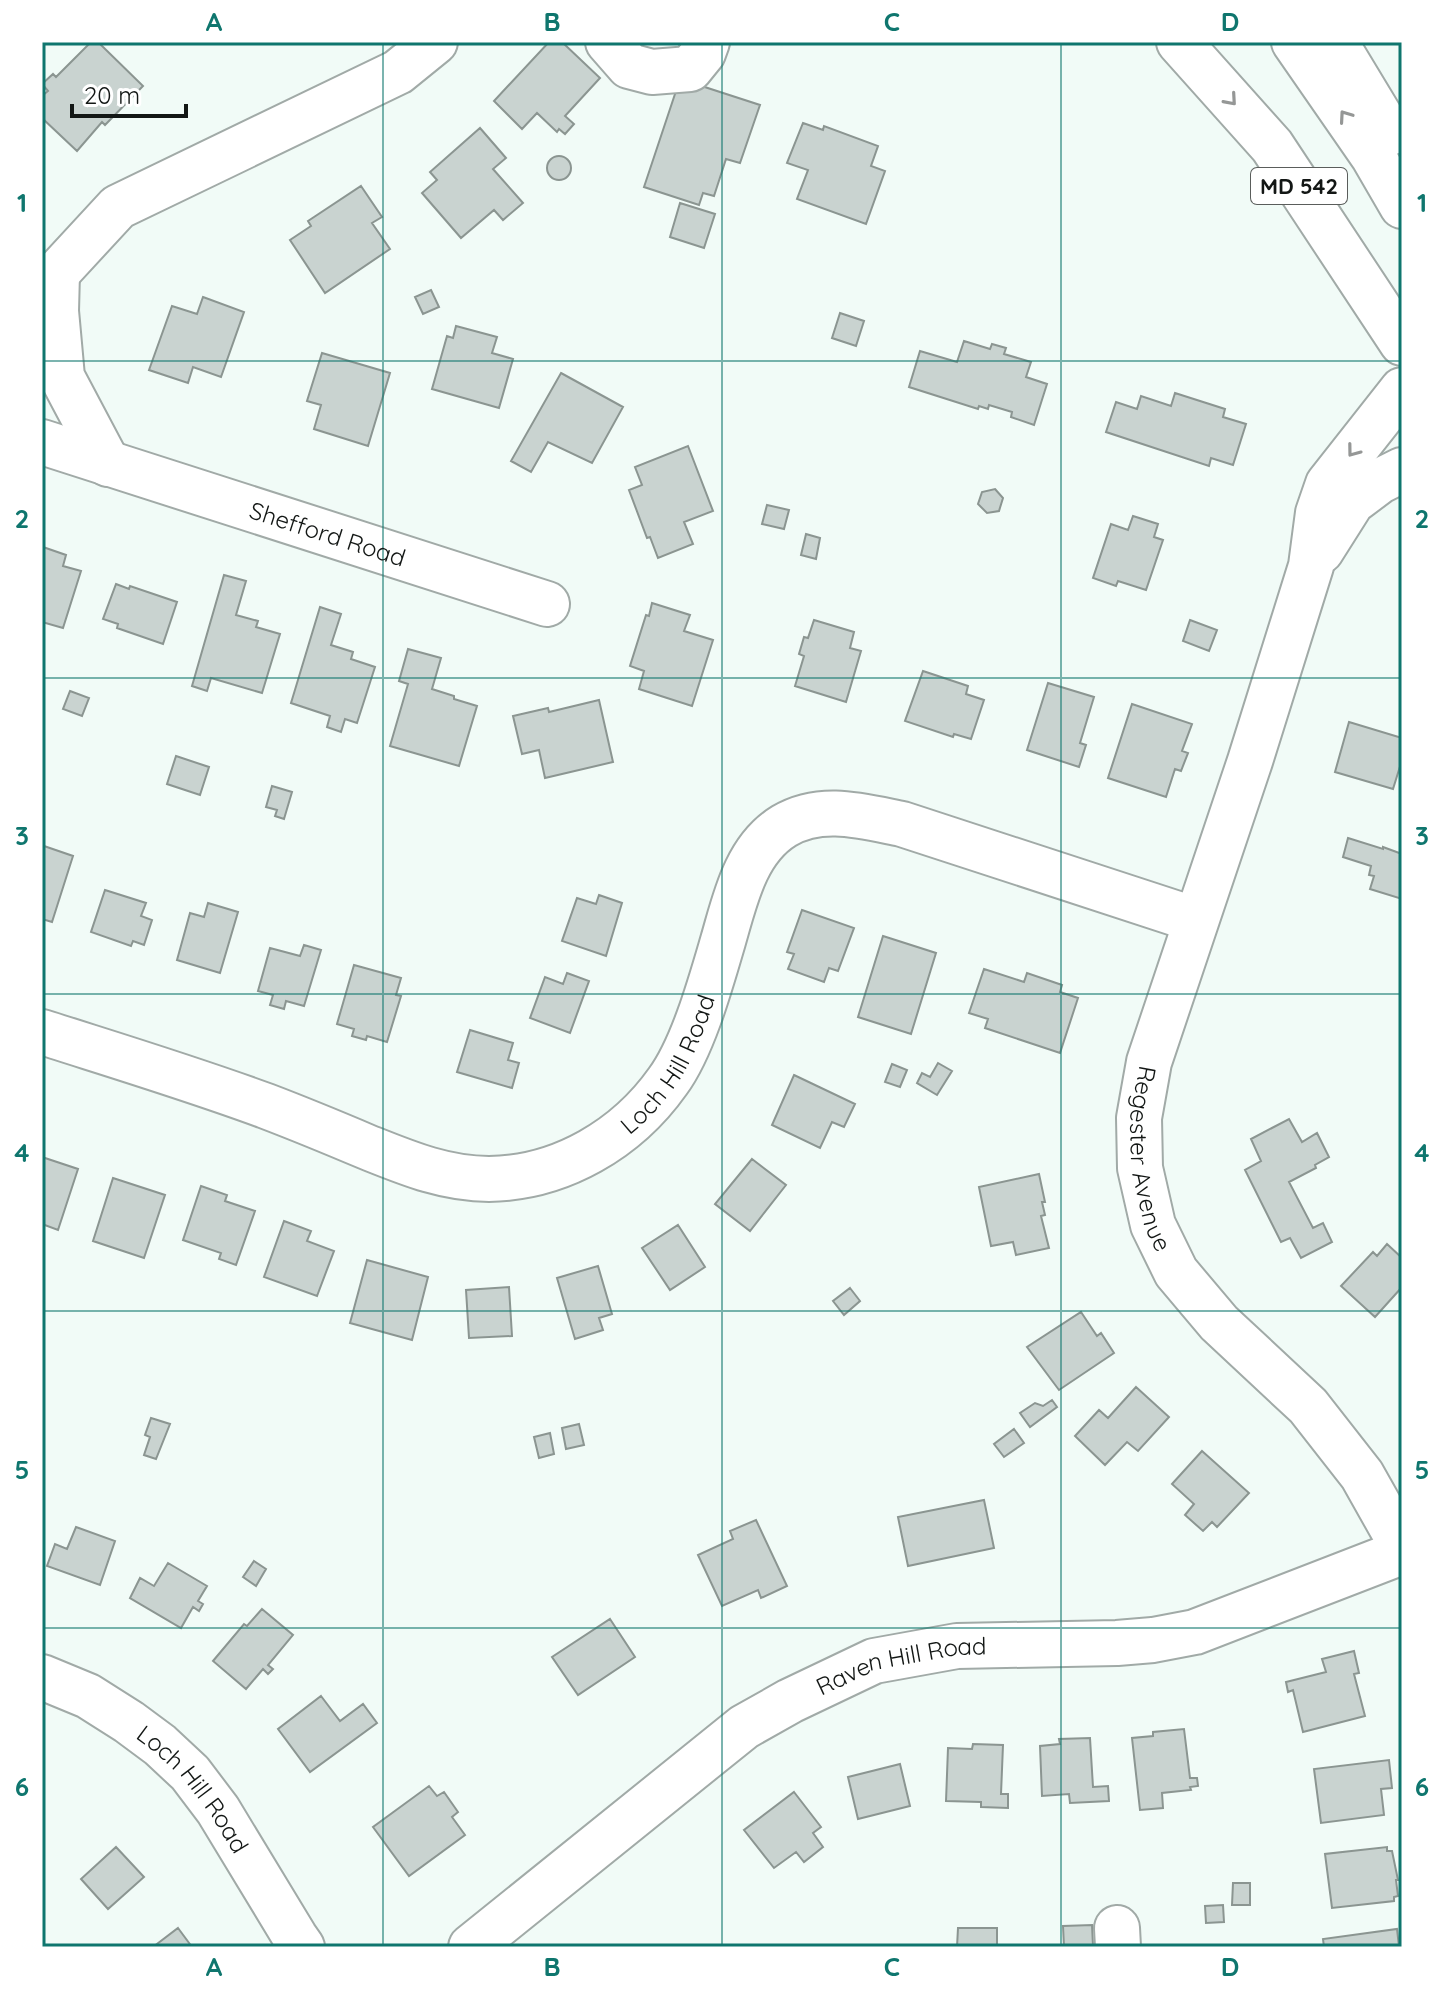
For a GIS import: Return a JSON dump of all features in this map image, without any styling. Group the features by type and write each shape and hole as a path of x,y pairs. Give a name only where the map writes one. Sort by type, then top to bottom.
{"street":[{"path":"108,464 62,377 56,311 49,277 118,207 398,72 435,42"},
{"path":"608,42 629,66 652,72 690,69 703,53 707,42"},
{"name":"MD 542","path":"1179,42 1272,146 1402,343"},
{"name":"MD 542","path":"1294,42 1373,156 1402,206"},
{"path":"1335,42 1402,152"},
{"name":"Regester Avenue","path":"1402,390 1328,484 1318,513 1311,566 1250,761 1149,1062 1139,1118 1140,1168 1153,1225 1176,1272 1219,1323 1308,1406 1362,1475 1402,1546"},
{"name":"Shefford Road","path":"42,442 547,604"},
{"name":"Regester Avenue","path":"1311,566 1352,502 1380,481 1402,470"},
{"name":"Loch Hill Road","path":"42,1032 265,1106 424,1170 456,1177 491,1179 553,1169 580,1158 617,1135 638,1117 669,1080 691,1038 740,883 754,856 784,826 802,818 826,812 902,824 1196,920"},
{"name":"Raven Hill Road","path":"471,1947 744,1727 874,1661 957,1646 1117,1643 1195,1632 1402,1552"},
{"name":"Loch Hill Road","path":"42,1677 88,1696 129,1722 190,1773 218,1810 302,1947"}],"building":[{"path":"91,42 98,42 143,86 105,125 102,122 77,151 42,118 42,96 48,91 42,84 53,74 56,77"},
{"path":"549,42 562,42 600,78 565,116 574,124 565,134 559,129 557,132 537,113 522,129 494,101"},
{"path":"680,79 760,105 740,163 726,159 714,196 703,193 699,205 644,187"},
{"path":"803,123 823,130 824,126 878,146 871,166 885,171 866,224 797,199 808,170 787,163"},
{"path":"480,128 506,158 493,169 523,203 503,220 494,210 461,238 422,193 437,180 430,172"},
{"path":"559,156 567,160 571,168 567,176 559,180 551,176 547,168 551,160"},
{"path":"361,186 382,217 372,223 390,249 325,293 290,240 311,226 308,221"},
{"path":"680,203 715,214 704,248 670,237"},
{"path":"431,290 439,307 423,314 415,297"},
{"path":"203,297 244,312 221,377 193,367 188,383 149,370 172,306 197,314"},
{"path":"840,313 864,321 856,346 832,338"},
{"path":"456,326 497,337 492,353 513,359 499,408 432,389 447,336 453,338"},
{"path":"964,341 990,349 992,344 1006,348 1004,354 1031,362 1026,377 1047,384 1034,425 1011,417 1012,412 989,405 988,409 979,406 978,409 909,387 920,351 957,362"},
{"path":"322,353 390,373 368,446 314,429 321,405 307,401"},
{"path":"561,373 623,407 592,463 548,442 531,472 511,461"},
{"path":"1175,393 1225,409 1223,417 1246,424 1233,465 1211,458 1209,466 1106,432 1116,402 1137,409 1141,396 1171,406"},
{"path":"688,446 713,511 684,522 693,544 658,558 629,490 642,485 635,467"},
{"path":"995,489 1003,498 999,511 987,513 978,504 982,492"},
{"path":"767,505 789,510 784,529 762,524"},
{"path":"1133,516 1158,524 1154,537 1163,540 1146,590 1118,581 1116,586 1093,578 1111,524 1128,530"},
{"path":"806,534 820,538 816,559 801,555"},
{"path":"43,547 66,555 63,566 81,571 63,628 42,622"},
{"path":"224,575 246,581 236,615 258,621 256,627 280,634 262,693 211,678 207,691 192,686"},
{"path":"116,584 177,602 163,644 117,628 118,624 103,619"},
{"path":"652,603 690,615 684,631 713,640 692,706 639,689 644,671 630,666"},
{"path":"320,607 341,614 331,645 353,652 351,659 375,667 357,723 345,719 341,732 327,727 330,716 291,703"},
{"path":"814,620 854,632 850,648 861,651 846,702 795,686 804,656 799,654"},
{"path":"1190,620 1217,630 1209,651 1183,641"},
{"path":"408,649 441,658 432,689 477,706 459,766 390,746 408,684 399,681"},
{"path":"923,671 968,686 966,694 984,700 971,739 954,734 953,737 905,721"},
{"path":"1048,683 1094,697 1080,743 1086,745 1079,767 1027,750"},
{"path":"70,691 89,698 82,716 63,709"},
{"path":"599,700 613,762 545,778 539,750 522,754 513,716 548,708 549,712"},
{"path":"1132,704 1192,724 1182,751 1188,753 1181,771 1175,769 1166,797 1108,778"},
{"path":"1349,722 1402,738 1402,760 1393,789 1335,772"},
{"path":"176,756 209,767 200,795 167,784"},
{"path":"272,786 292,792 284,819 275,816 277,810 266,807"},
{"path":"1348,838 1402,854 1402,899 1370,889 1374,876 1369,875 1371,866 1343,857"},
{"path":"44,846 73,856 52,922 42,919"},
{"path":"105,890 146,903 141,916 152,920 144,945 133,941 131,946 91,932"},
{"path":"599,895 622,903 606,956 562,941 577,898 596,904"},
{"path":"208,903 238,912 220,973 177,960 190,913 204,917"},
{"path":"802,910 854,928 838,971 829,968 824,982 788,969 794,954 787,952"},
{"path":"883,936 936,953 911,1034 858,1017"},
{"path":"304,945 321,950 304,1006 286,1001 284,1009 270,1005 273,995 258,991 270,948 300,956"},
{"path":"354,965 401,978 396,995 401,996 387,1042 367,1036 366,1040 352,1036 354,1029 337,1024"},
{"path":"984,969 1024,982 1027,973 1062,985 1060,992 1078,998 1060,1053 985,1028 988,1019 969,1013"},
{"path":"567,973 589,981 570,1033 530,1018 545,977 563,984"},
{"path":"470,1030 513,1043 508,1060 519,1063 512,1088 457,1072"},
{"path":"938,1063 952,1071 937,1095 917,1083 922,1073 930,1077"},
{"path":"892,1064 907,1070 900,1087 885,1082"},
{"path":"794,1075 855,1104 844,1127 832,1122 820,1148 772,1125"},
{"path":"1289,1119 1302,1142 1317,1133 1329,1157 1315,1165 1316,1168 1289,1182 1313,1228 1323,1223 1332,1242 1301,1258 1290,1238 1281,1242 1245,1170 1261,1161 1251,1139"},
{"path":"42,1157 78,1169 58,1230 42,1224"},
{"path":"752,1159 786,1185 750,1231 715,1204"},
{"path":"1039,1174 1045,1202 1042,1202 1045,1215 1041,1216 1049,1248 1016,1255 1013,1242 991,1246 979,1187"},
{"path":"113,1178 165,1195 144,1258 93,1241"},
{"path":"201,1186 227,1195 225,1201 255,1211 236,1265 219,1259 221,1253 183,1240"},
{"path":"284,1221 311,1231 307,1241 334,1251 317,1296 264,1277"},
{"path":"678,1225 705,1267 670,1290 642,1248"},
{"path":"1387,1244 1402,1258 1402,1287 1375,1317 1341,1286 1373,1252 1377,1256"},
{"path":"367,1260 428,1277 412,1340 350,1323"},
{"path":"598,1266 612,1314 599,1318 603,1330 575,1339 557,1278"},
{"path":"509,1287 512,1336 469,1338 466,1290"},
{"path":"850,1288 860,1301 844,1315 833,1301"},
{"path":"1081,1312 1097,1336 1101,1333 1114,1353 1059,1390 1027,1347"},
{"path":"1136,1387 1169,1417 1138,1451 1127,1442 1105,1465 1075,1436 1099,1410 1108,1418"},
{"path":"1052,1400 1057,1407 1030,1427 1020,1413 1035,1403 1043,1406"},
{"path":"151,1418 170,1424 156,1459 144,1455 150,1437 145,1435"},
{"path":"579,1424 584,1445 566,1449 562,1428"},
{"path":"1014,1429 1024,1443 1004,1457 994,1444"},
{"path":"550,1433 554,1454 539,1458 534,1437"},
{"path":"1202,1451 1249,1493 1217,1527 1212,1522 1203,1531 1185,1515 1194,1504 1172,1484"},
{"path":"984,1500 994,1548 908,1566 898,1517"},
{"path":"756,1520 787,1586 761,1598 758,1590 722,1606 698,1555 733,1539 730,1531"},
{"path":"76,1527 115,1541 100,1585 47,1566 55,1544 67,1549"},
{"path":"254,1561 266,1569 256,1586 243,1577"},
{"path":"168,1563 207,1586 198,1601 203,1604 199,1611 193,1607 181,1628 130,1598 140,1578 154,1586"},
{"path":"262,1609 293,1635 268,1665 273,1669 268,1674 263,1669 246,1689 213,1661 244,1624 247,1626"},
{"path":"610,1619 635,1657 578,1695 552,1657"},
{"path":"1354,1651 1359,1673 1354,1674 1365,1716 1303,1732 1293,1690 1288,1692 1286,1682 1326,1672 1322,1659"},
{"path":"321,1696 340,1721 363,1704 377,1723 310,1772 278,1729"},
{"path":"1184,1729 1190,1778 1197,1778 1198,1786 1190,1787 1191,1790 1162,1793 1163,1808 1140,1810 1132,1738"},
{"path":"1090,1738 1093,1787 1108,1786 1109,1801 1070,1803 1069,1794 1042,1796 1040,1746 1060,1744 1059,1739"},
{"path":"973,1744 1003,1745 1001,1794 1008,1794 1008,1808 981,1807 981,1802 946,1801 948,1748 972,1749"},
{"path":"1389,1760 1392,1788 1381,1789 1384,1815 1321,1823 1314,1769"},
{"path":"900,1764 910,1806 858,1819 848,1777"},
{"path":"429,1786 437,1796 444,1792 458,1812 452,1817 465,1835 409,1876 373,1827"},
{"path":"794,1792 821,1827 813,1833 823,1847 804,1862 796,1852 774,1868 744,1830"},
{"path":"116,1847 144,1877 108,1909 81,1879"},
{"path":"1387,1847 1387,1851 1392,1851 1398,1880 1398,1896 1394,1897 1394,1901 1332,1908 1325,1854"},
{"path":"1233,1883 1250,1883 1250,1905 1232,1905"},
{"path":"1223,1905 1224,1922 1206,1923 1205,1906"},
{"path":"1092,1925 1093,1946 1064,1947 1063,1926"},
{"path":"178,1928 192,1947 153,1947"},
{"path":"958,1928 997,1928 997,1947 957,1947"},
{"path":"1397,1929 1399,1947 1324,1947 1323,1939"}]}
